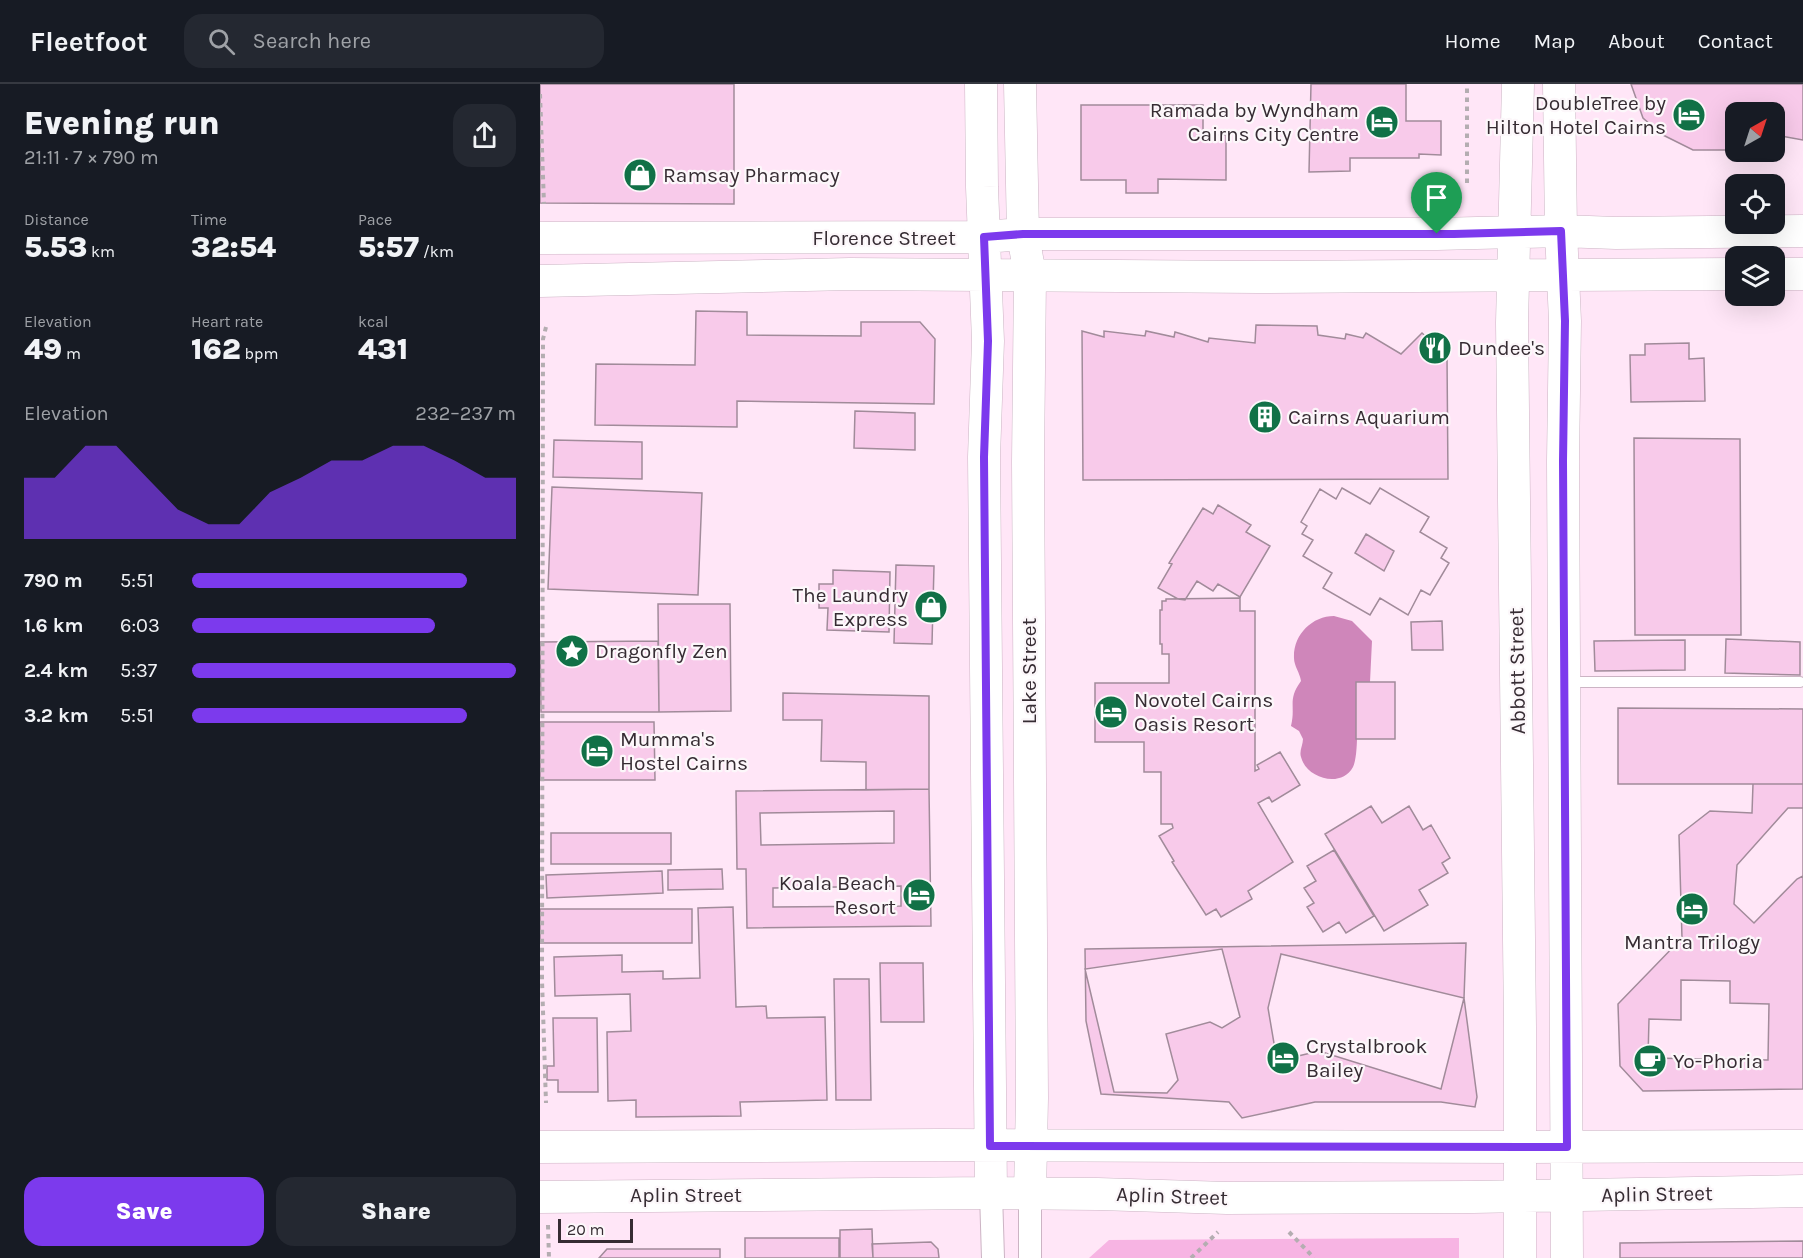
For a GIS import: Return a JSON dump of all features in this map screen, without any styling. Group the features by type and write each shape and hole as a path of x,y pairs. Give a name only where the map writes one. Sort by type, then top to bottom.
{"street":[{"name":"Lake Street","path":"981,84 988,341 984,457 988,1025 993,1258"},
{"name":"Lake Street","path":"1020,84 1023,234 1030,276 1028,462 1030,1258"},
{"name":"Abbott Street","path":"1518,84 1513,274 1520,1258"},
{"path":"1559,84 1561,231 1564,275 1567,1258"},
{"name":"Florence Street","path":"540,238 1803,231"},
{"name":"Florence Street","path":"540,281 850,274 1257,277 1725,274"},
{"path":"1785,274 1803,274"},
{"path":"984,457 993,449 1011,448 1028,462"},
{"path":"1514,460 1541,449 1563,461"},
{"path":"988,1025 1004,1034 1018,1033 1031,1025"},
{"path":"1520,1027 1566,1029"},
{"path":"540,1147 1803,1146"},
{"name":"Aplin Street","path":"544,1211 992,1194 1227,1198 1803,1191"}],"lane":[{"path":"1565,682 1800,682"}],"path":[{"path":"1467,84 1467,183"},
{"path":"540,94 544,204"},
{"path":"546,327 543,339 542,980 546,1103"},
{"path":"544,1211 549,1258"},
{"path":"1191,1258 1218,1232"},
{"path":"1289,1232 1314,1258"}],"shaded area":[{"path":"540,84 1803,84 1803,1258 540,1258"},
{"path":"1334,616 1352,621 1372,641 1370,682 1356,682 1355,760 1348,774 1333,779 1316,775 1304,764 1301,755 1303,739 1299,731 1291,726 1294,693 1301,681 1294,661 1297,642 1305,628 1311,623"},
{"path":"1459,1238 1459,1258 1089,1258 1109,1240"}],"building":[{"path":"540,84 734,84 734,204 540,203"},
{"path":"1311,84 1406,84 1406,121 1441,121 1441,155 1419,154 1419,158 1350,158 1350,171 1309,172"},
{"name":"DoubleTree by Hilton Hotel Cairns","path":"1631,84 1803,84 1803,140 1785,137 1785,102 1725,102 1725,150 1693,150 1661,134 1643,118"},
{"path":"1081,105 1203,105 1203,135 1226,135 1226,180 1158,179 1158,193 1126,193 1126,180 1081,180"},
{"path":"696,311 747,312 747,335 861,336 861,322 920,322 935,339 934,404 737,401 737,427 595,425 596,364 695,365"},
{"name":"Cairns Aquarium","path":"1256,325 1317,326 1318,335 1345,339 1346,334 1363,338 1366,333 1401,354 1422,333 1447,356 1448,479 1083,480 1082,331 1104,337 1104,331 1145,336 1146,331 1174,337 1175,332 1208,342 1209,338 1255,343"},
{"path":"1689,343 1689,359 1704,358 1705,401 1631,402 1630,355 1645,355 1645,344"},
{"path":"855,411 915,413 915,450 854,448"},
{"path":"1634,438 1740,439 1741,635 1635,635"},
{"path":"554,440 642,442 642,479 553,477"},
{"path":"552,487 702,493 698,595 548,589"},
{"path":"1342,488 1370,504 1380,488 1429,517 1420,532 1447,548 1441,558 1449,563 1430,595 1421,590 1408,615 1380,598 1370,615 1323,588 1332,573 1303,556 1313,540 1302,534 1307,526 1301,522 1320,489 1336,499","holes":["1366,534 1394,551 1384,571 1355,553"]},
{"path":"1342,488 1370,504 1380,488 1429,517 1420,532 1447,548 1441,558 1449,563 1430,595 1421,590 1408,615 1380,598 1370,615 1323,588 1332,573 1303,556 1313,540 1302,534 1307,526 1301,522 1320,489 1336,499"},
{"path":"1218,505 1251,525 1246,532 1270,546 1240,597 1218,584 1213,591 1197,581 1185,600 1178,599 1158,588 1172,564 1169,563 1203,508 1213,514"},
{"path":"896,565 934,566 932,644 894,643"},
{"path":"833,570 890,572 889,632 827,630 828,608 819,608 819,584 833,584"},
{"path":"1240,598 1240,611 1255,611 1255,771 1259,769 1257,765 1280,752 1300,785 1272,802 1269,797 1258,803 1293,862 1248,891 1252,899 1221,917 1216,909 1206,915 1172,862 1174,861 1159,836 1173,828 1172,824 1161,824 1161,772 1144,772 1144,742 1095,742 1095,683 1169,683 1169,654 1162,654 1162,644 1160,644 1162,601 1166,599"},
{"path":"658,604 730,604 731,711 659,712"},
{"path":"1442,621 1443,650 1412,650 1411,622"},
{"path":"1726,639 1800,642 1800,675 1725,673"},
{"path":"1685,640 1685,670 1595,671 1594,641"},
{"path":"658,641 659,712 541,712 540,642"},
{"path":"1356,682 1395,682 1395,739 1356,739"},
{"path":"783,693 929,696 929,789 866,790 866,762 821,761 822,720 783,720"},
{"path":"1618,708 1803,709 1803,784 1618,784"},
{"name":"Mumma's Hostel Cairns","path":"540,722 654,722 655,780 540,780"},
{"path":"1753,784 1803,784 1803,1089 1643,1091 1620,1066 1618,1004 1682,938 1679,835 1710,811 1752,813"},
{"path":"929,789 931,926 747,928 746,869 737,869 736,791","holes":["894,811 894,843 761,845 760,813","901,886 901,906 773,907 773,888"]},
{"path":"1371,806 1382,823 1409,806 1423,830 1431,825 1450,858 1442,863 1448,873 1419,890 1428,905 1384,931 1325,834"},
{"path":"1788,808 1803,808 1803,876 1797,879 1754,923 1734,904 1737,865"},
{"path":"551,833 671,833 671,864 551,864"},
{"path":"1334,850 1374,916 1346,933 1339,922 1323,932 1307,907 1314,903 1304,888 1316,881 1307,866"},
{"path":"722,869 723,889 668,890 668,870"},
{"path":"662,871 663,893 547,898 546,875"},
{"path":"733,907 736,1007 766,1006 767,1018 825,1017 827,1100 740,1102 741,1116 636,1117 636,1100 608,1101 607,1032 631,1031 630,994 555,996 554,957 622,955 622,972 663,971 663,979 700,978 698,908"},
{"path":"540,909 692,909 692,943 540,943"},
{"name":"Crystalbrook Bailey","path":"1466,943 1464,998 1477,1097 1475,1107 1441,1102 1315,1102 1242,1118 1229,1102 1101,1094 1086,1021 1085,949"},
{"path":"1222,949 1240,1017 1222,1028 1210,1022 1166,1034 1178,1080 1167,1093 1114,1092 1085,969"},
{"path":"1281,954 1464,998 1441,1089 1319,1051 1277,1061 1268,1008"},
{"path":"880,963 923,963 924,1022 881,1022"},
{"path":"834,979 869,979 871,1100 836,1100"},
{"path":"1681,980 1730,981 1730,1003 1769,1004 1768,1060 1648,1058 1649,1019 1681,1020"},
{"path":"553,1018 597,1018 598,1092 558,1092 558,1080 547,1080 547,1066 554,1066"},
{"path":"872,1229 873,1258 840,1258 840,1230"},
{"path":"745,1238 839,1238 839,1258 745,1258"},
{"path":"1803,1241 1803,1258 1620,1258 1620,1243"},
{"path":"931,1242 938,1249 939,1258 873,1258 872,1244"},
{"path":"607,1249 720,1249 720,1258 599,1258"}],"place":[{"name":"DoubleTree by Hilton Hotel Cairns","path":"1689,115"},
{"name":"Ramada by Wyndham Cairns City Centre","path":"1382,122"},
{"name":"Ramsay Pharmacy","path":"640,175"},
{"name":"Dundee's","path":"1435,348"},
{"name":"Cairns Aquarium","path":"1265,417"},
{"name":"The Laundry Express","path":"931,607"},
{"name":"Dragonfly Zen","path":"572,651"},
{"name":"Novotel Cairns Oasis Resort","path":"1111,712"},
{"name":"Mumma's Hostel Cairns","path":"597,751"},
{"name":"Koala Beach Resort","path":"919,895"},
{"name":"Mantra Trilogy","path":"1692,909"},
{"name":"Crystalbrook Bailey","path":"1283,1058"},
{"name":"Yo-Phoria","path":"1650,1061"}],"route":[{"path":"1561,231 1565,321 1563,461 1567,1147 990,1146 984,457 988,341 984,237 1023,234 1437,234 1561,231"}]}
